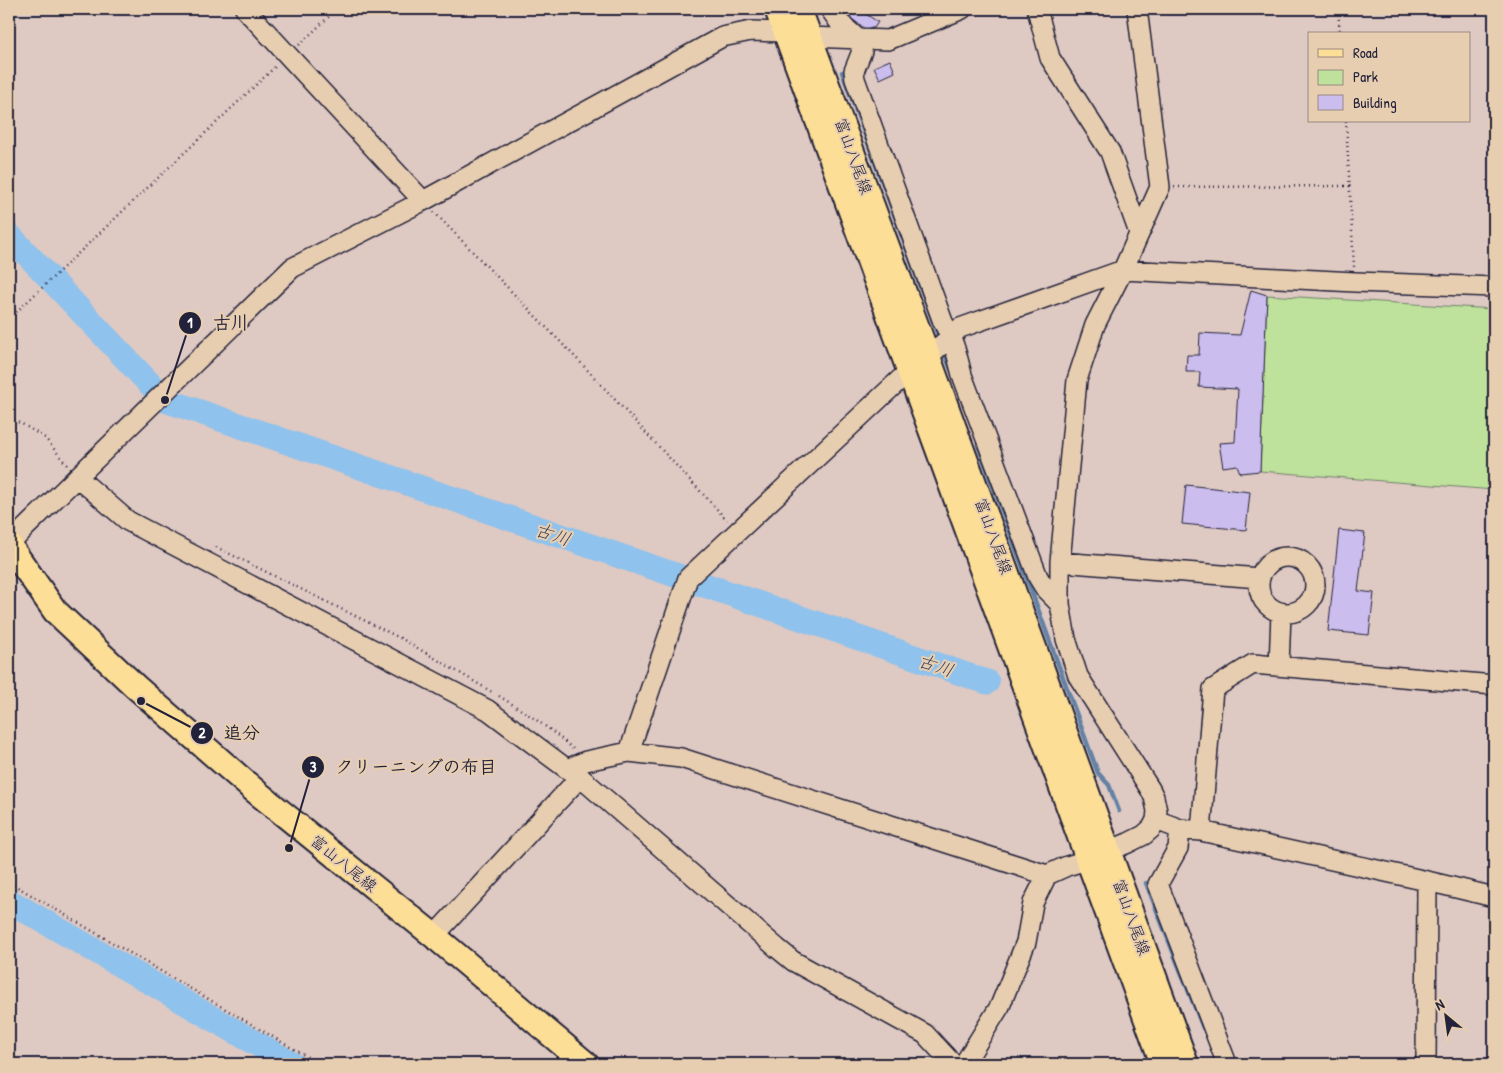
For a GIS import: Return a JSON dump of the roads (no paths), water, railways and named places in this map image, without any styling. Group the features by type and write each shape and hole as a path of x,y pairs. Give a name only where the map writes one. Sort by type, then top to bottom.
{"main road":[{"name":"富山八尾線","path":"777,9 1163,1064"},
{"name":"富山八尾線","path":"799,9 1186,1064"},
{"name":"富山八尾線","path":"9,545 55,611 129,680 254,790 434,936 586,1064"}],"street":[{"path":"245,9 423,201"},
{"path":"830,9 839,22 858,39 862,51 854,70 854,79 943,322 957,352 962,376 1038,577 1046,590 1060,604"},
{"path":"9,545 292,268 423,201 722,38 751,31 786,32 809,37 888,40 929,16 962,9"},
{"path":"1036,9 1050,58 1110,152 1139,233"},
{"path":"964,1064 1000,1006 1026,942 1033,903 1047,875 1144,836 1152,828 1156,820 1157,811 1150,788 1078,676 1066,638 1060,604 1060,562 1076,380 1095,325 1123,270 1160,187 1137,9"},
{"path":"629,752 688,578 909,371 928,357 960,328 1123,270 1494,287"},
{"path":"77,477 128,521 488,710 573,773 793,961 925,1034 953,1064"},
{"path":"1287,556 1305,562 1311,570 1315,588 1307,604 1299,610 1281,613 1272,610 1265,604 1260,596 1258,587 1259,578 1269,562 1287,556"},
{"path":"1060,562 1259,578"},
{"path":"1279,666 1281,613"},
{"path":"1201,831 1213,689 1253,664 1494,685"},
{"path":"434,936 573,773 586,761 629,752 681,758 1047,875"},
{"path":"1156,820 1180,829 1201,831 1494,897"},
{"path":"1180,829 1178,848 1158,884 1227,1064"},
{"path":"1426,1064 1427,881"}],"waterway":[{"path":"842,72 939,338"},
{"name":"古川","path":"9,235 165,400 987,682"},
{"path":"946,357 953,375"},
{"path":"978,445 1098,773 1109,785 1119,811"},
{"path":"1146,883 1203,1028"},
{"path":"9,901 292,1064"}],"place":[{"name":"古川","path":"165,400"},
{"name":"追分","path":"141,701"},
{"name":"クリーニングの布目","path":"289,848"}]}
